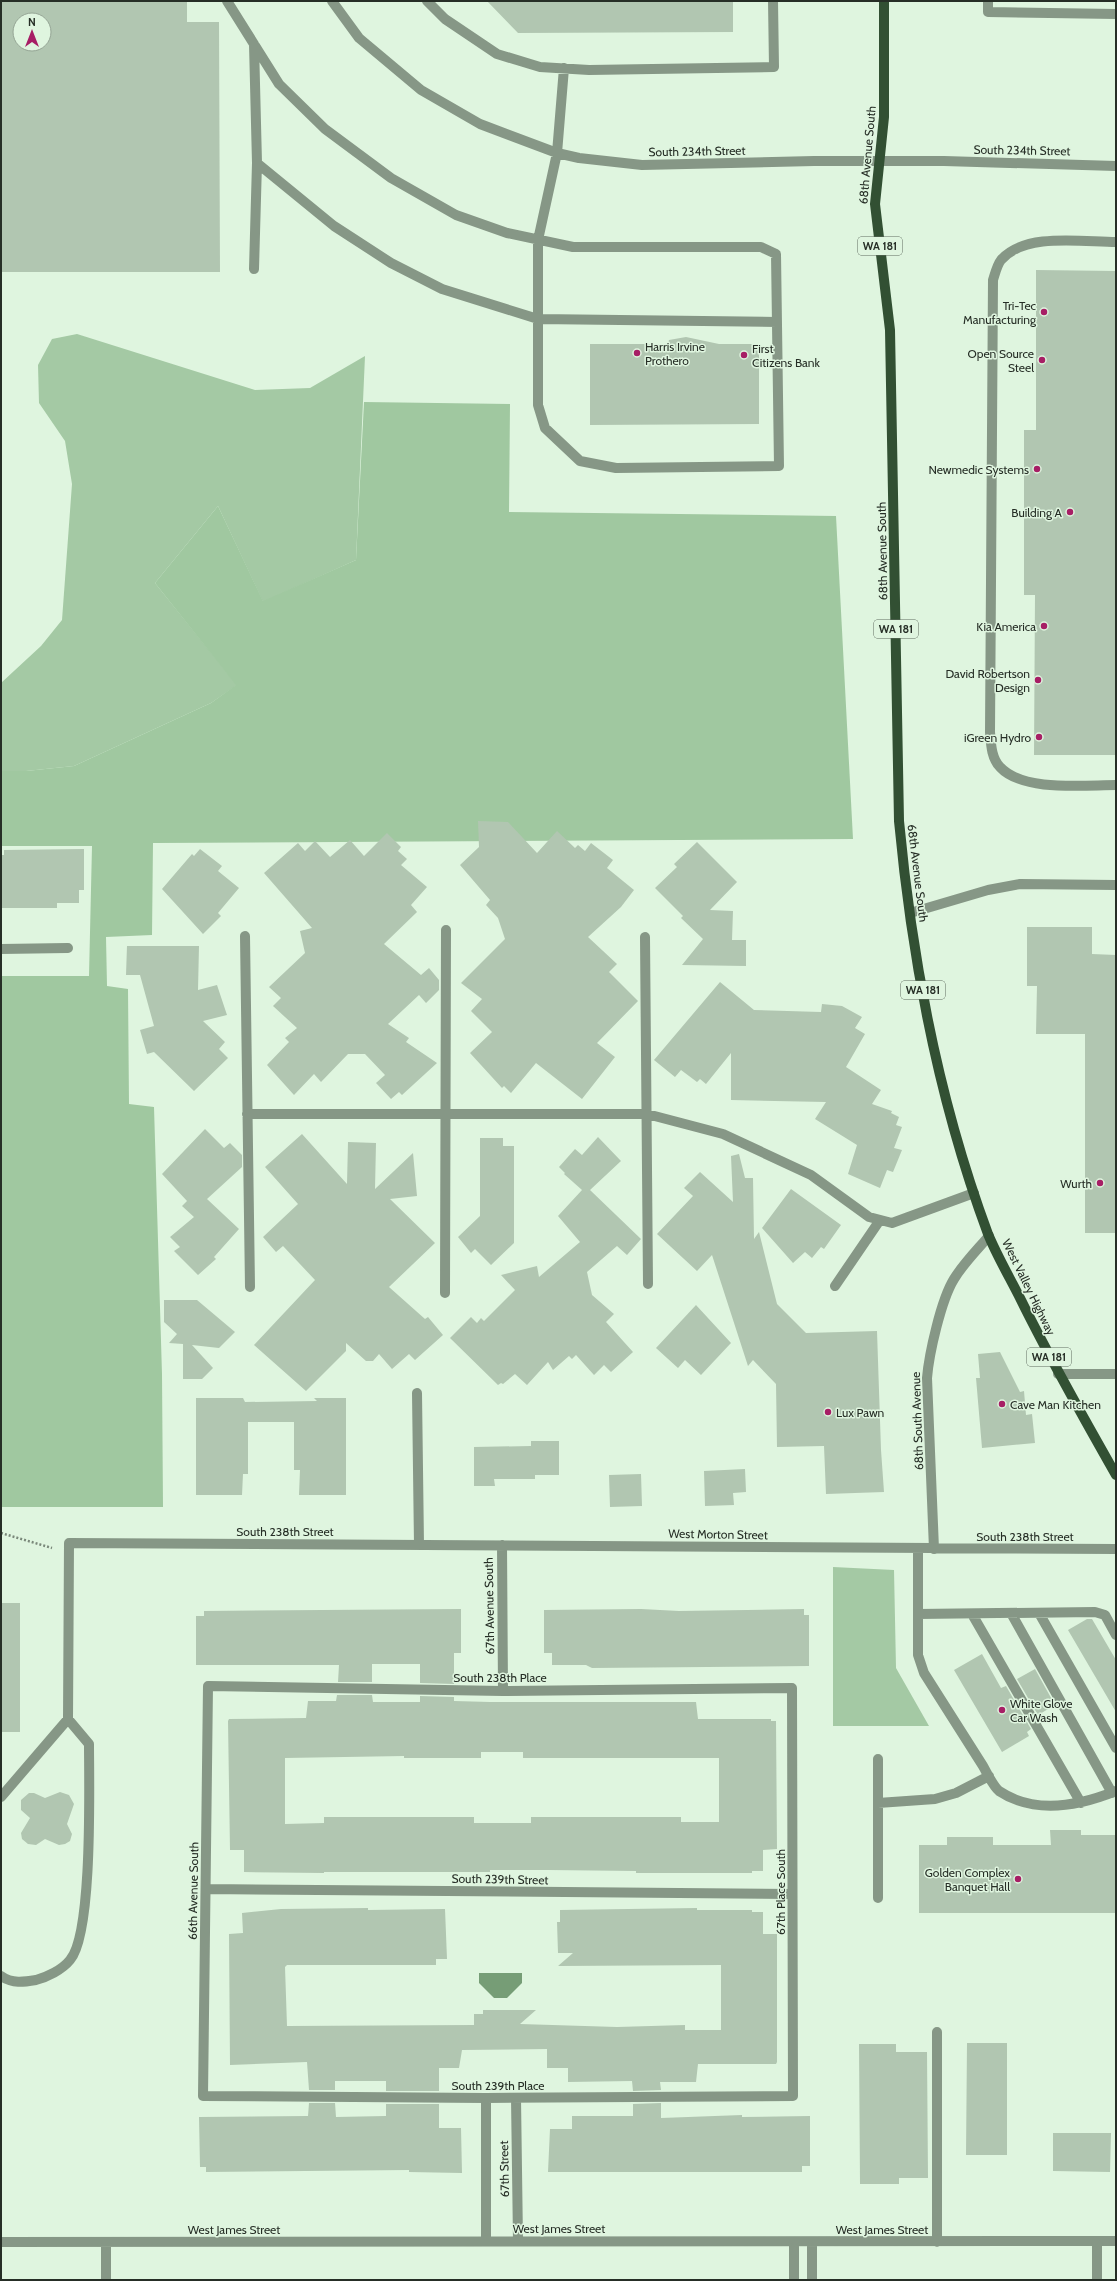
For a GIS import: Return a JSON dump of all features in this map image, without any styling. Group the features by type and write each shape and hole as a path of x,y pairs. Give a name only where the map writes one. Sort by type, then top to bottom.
{"main road":[{"name":"68th Avenue South","path":"884,1 884,116 875,204 890,330 899,821 910,913 930,1029 948,1108 989,1236"},
{"name":"West Valley Highway","path":"989,1236 1058,1374 1116,1475"}],"street":[{"path":"227,1 279,84 325,129 391,178 456,215 507,233 538,240 573,247 761,247 776,254 779,466 616,468 580,461 545,428 538,405 538,240 557,153 564,68"},
{"name":"South 234th Street","path":"332,1 359,38 421,90 480,124 557,153 579,158 642,165 879,161 1116,166"},
{"path":"427,1 445,19 497,54 540,67 589,70 774,67 773,1"},
{"path":"988,1 988,12 1116,14"},
{"path":"254,44 257,163 254,268"},
{"path":"257,163 334,226 391,263 442,290 538,319 778,322"},
{"path":"1116,242 1036,241 1013,250 1000,261 993,280 990,732 993,754 1000,767 1017,777 1040,785 1116,785"},
{"path":"910,913 988,890 1020,884 1116,885"},
{"path":"445,1293 446,930"},
{"path":"245,936 250,1287"},
{"path":"645,937 648,1284"},
{"path":"1,949 68,948"},
{"path":"247,1114 647,1114 724,1134 811,1175 869,1217 892,1223 974,1193"},
{"path":"835,1286 880,1220"},
{"name":"68th South Avenue","path":"934,1549 927,1378 928,1362 953,1280 989,1236"},
{"path":"1058,1374 1116,1374"},
{"path":"417,1393 419,1545"},
{"name":"West Morton Street","path":"502,1545 934,1549"},
{"name":"South 238th Street","path":"69,1548 502,1545"},
{"name":"67th Avenue South","path":"502,1545 503,1691"},
{"path":"1,1797 68,1719 69,1548"},
{"path":"918,1549 918,1655 924,1673 998,1790 1020,1801 1044,1805 1067,1806 1114,1792 1011,1613"},
{"name":"South 238th Street","path":"934,1549 1116,1549"},
{"path":"918,1614 1095,1612 1104,1615 1116,1635"},
{"path":"1039,1613 1116,1748"},
{"path":"972,1614 1081,1803"},
{"name":"South 238th Place","path":"208,1686 503,1691 792,1688"},
{"name":"66th Avenue South","path":"203,2096 208,1686"},
{"name":"67th Place South","path":"792,1688 793,2096"},
{"path":"1,1976 22,1983 40,1979 56,1972 71,1960 81,1933 89,1852 89,1744 68,1719"},
{"path":"878,1759 878,1898"},
{"path":"878,1803 935,1799 956,1793 989,1776"},
{"name":"South 239th Street","path":"206,1889 792,1894"},
{"path":"936,2032 937,2242"},
{"name":"South 239th Place","path":"203,2096 486,2098 793,2096"},
{"name":"67th Street","path":"486,2098 486,2241"},
{"name":"67th Street","path":"516,2098 518,2241"},
{"path":"1097,2241 1097,2280"},
{"name":"West James Street","path":"1,2242 1116,2241"},
{"path":"794,2242 794,2280"},
{"path":"812,2242 812,2280"},
{"path":"106,2243 106,2280"}],"path":[{"path":"1,1533 69,1548"}],"shaded area":[{"path":"77,334 255,390 310,388 365,356 356,560 263,602 218,506 155,583 237,685 211,703 74,766 26,771 1,771 1,683 41,646 62,620 72,484 65,441 39,403 38,365 52,339"},
{"path":"364,402 510,404 509,512 836,516 853,839 153,843 152,935 106,937 107,986 128,989 129,1104 154,1107 162,1374 163,1507 1,1507 1,976 89,976 92,846 1,846 1,771 26,771 74,766 211,703 236,685 155,583 218,506 263,601 356,560"},
{"path":"833,1567 894,1570 896,1668 929,1726 833,1726"},
{"path":"479,1973 522,1973 522,1983 507,1998 494,1998 479,1983"}],"building":[{"path":"1,1 187,1 187,22 219,22 220,272 1,272"},
{"path":"487,1 733,1 733,32 518,33"},
{"name":"Building A","path":"1036,270 1116,271 1116,755 1034,755 1035,595 1024,595 1024,430 1036,430"},
{"path":"686,337 719,344 759,344 759,424 590,425 590,344 668,344 669,340"},
{"path":"478,821 508,822 537,853 557,831 575,848 578,845 585,851 591,843 613,860 607,868 634,890 621,907 588,937 617,964 609,972 638,1001 597,1043 615,1057 582,1099 536,1063 511,1093 504,1086 502,1088 470,1053 492,1032 471,1011 482,999 461,983 505,939 498,918 486,905 490,900 460,865 479,847"},
{"path":"387,833 401,847 398,851 407,859 401,865 427,887 411,905 417,912 384,944 421,975 429,968 439,980 439,990 426,1003 419,995 388,1024 409,1038 406,1042 437,1063 402,1095 399,1092 391,1099 376,1083 385,1075 365,1054 348,1054 321,1082 314,1074 294,1095 267,1065 289,1042 285,1038 297,1028 273,1006 281,998 269,987 305,953 300,931 312,928 264,873 298,843 305,851 315,841 330,857 350,840 364,856"},
{"path":"697,842 737,882 710,910 733,911 732,940 746,940 746,966 682,965 703,939 681,918 683,916 655,888 677,867 674,864"},
{"path":"84,849 84,890 79,890 79,903 57,903 57,908 1,908 1,855 4,855 4,850"},
{"path":"200,849 222,866 218,871 239,888 218,913 221,916 203,934 162,889 192,854 194,856"},
{"path":"1027,927 1092,927 1092,954 1116,955 1116,1233 1085,1233 1085,1034 1036,1034 1037,986 1027,986"},
{"path":"127,946 199,946 198,990 217,985 227,1015 203,1021 225,1042 219,1049 228,1058 194,1091 154,1052 147,1054 140,1030 154,1026 140,975 126,975"},
{"path":"720,982 754,1010 821,1012 822,1004 842,1006 862,1017 855,1028 865,1034 846,1067 881,1090 872,1104 892,1111 891,1113 899,1117 896,1125 902,1127 894,1148 902,1150 893,1172 887,1170 880,1188 848,1174 857,1145 815,1119 826,1102 731,1100 731,1053 706,1084 700,1079 697,1082 681,1070 675,1077 654,1060"},
{"path":"205,1129 224,1148 230,1143 242,1155 242,1167 207,1199 239,1229 214,1257 216,1259 198,1275 174,1251 180,1247 170,1237 194,1217 182,1206 187,1201 162,1174"},
{"path":"302,1134 347,1184 348,1142 376,1143 375,1189 413,1153 417,1196 390,1199 435,1243 389,1287 425,1319 428,1317 443,1335 415,1360 409,1354 392,1369 379,1354 373,1361 366,1361 346,1343 346,1351 306,1391 254,1345 315,1280 283,1246 276,1252 263,1237 298,1204 265,1167"},
{"path":"598,1137 621,1161 590,1190 641,1239 627,1255 617,1246 587,1272 592,1295 614,1314 606,1322 633,1352 611,1372 604,1365 594,1375 576,1355 572,1359 569,1356 553,1370 548,1362 527,1385 515,1374 503,1384 501,1383 498,1385 450,1338 471,1317 477,1323 481,1318 484,1321 515,1290 501,1275 537,1266 539,1277 580,1242 558,1216 582,1190 564,1174 565,1173 559,1167 575,1149 582,1155"},
{"path":"480,1138 503,1138 503,1146 514,1146 514,1243 491,1265 475,1249 471,1253 458,1237 480,1216"},
{"path":"739,1154 745,1178 753,1178 754,1239 759,1232 777,1304 806,1333 877,1331 884,1492 826,1494 824,1446 777,1447 776,1384 753,1360 748,1366 712,1255 697,1271 657,1234 693,1196 684,1188 700,1172 733,1202 731,1156"},
{"path":"791,1189 841,1225 824,1249 821,1247 812,1258 805,1252 793,1263 762,1228"},
{"path":"164,1300 197,1300 235,1332 219,1348 192,1345 213,1368 202,1379 183,1379 183,1344 169,1343 177,1334 164,1322"},
{"path":"696,1305 731,1343 701,1375 685,1360 678,1368 656,1348"},
{"name":"Cave Man Kitchen","path":"1000,1352 1020,1392 1024,1391 1026,1415 1032,1414 1035,1443 982,1448 976,1378 980,1378 978,1354"},
{"path":"196,1398 243,1398 245,1402 317,1401 314,1398 346,1398 346,1495 299,1495 300,1470 294,1470 294,1422 248,1422 248,1474 243,1474 242,1495 196,1495"},
{"path":"531,1441 559,1441 559,1475 535,1475 535,1479 494,1479 495,1486 474,1486 474,1447 531,1446"},
{"path":"745,1469 746,1492 733,1493 734,1505 705,1506 704,1471"},
{"path":"641,1474 642,1506 610,1507 609,1475"},
{"path":"1,1603 20,1603 20,1732 1,1732"},
{"path":"461,1609 461,1653 454,1653 454,1684 420,1683 420,1664 372,1664 372,1682 338,1682 339,1665 196,1665 196,1616 204,1616 204,1611"},
{"path":"641,1609 679,1611 804,1609 804,1615 809,1615 809,1666 592,1668 586,1665 552,1665 552,1653 544,1653 544,1610"},
{"path":"1087,1619 1092,1619 1116,1660 1116,1712 1068,1630"},
{"name":"White Glove Car Wash","path":"982,1654 1001,1688 1006,1686 1031,1729 1027,1732 1029,1736 1002,1752 954,1670"},
{"path":"1035,1669 1055,1705 1038,1715 1017,1679"},
{"path":"337,1695 372,1695 373,1702 420,1702 420,1696 454,1697 454,1701 490,1702 696,1702 698,1719 771,1719 771,1721 776,1721 777,1849 763,1850 763,1871 752,1871 752,1873 636,1873 636,1871 548,1870 490,1870 490,1872 244,1872 244,1850 230,1850 229,1719 306,1718 308,1701 336,1701","holes":["481,1752 523,1752 523,1758 719,1758 719,1822 681,1822 681,1817 531,1817 531,1823 474,1823 474,1817 324,1817 324,1823 285,1824 285,1758 404,1756 404,1758 481,1758"]},
{"path":"60,1792 69,1795 74,1804 67,1824 72,1834 70,1841 59,1845 45,1839 36,1845 28,1844 22,1839 21,1833 30,1818 21,1810 21,1800 29,1793 34,1793 45,1798"},
{"name":"Golden Complex Banquet Hall","path":"1050,1830 1081,1830 1081,1835 1116,1835 1116,1913 919,1913 919,1845 947,1845 947,1837 993,1837 993,1845 1051,1845"},
{"path":"368,1908 368,1910 445,1909 447,1959 436,1959 436,1965 287,1965 285,1967 287,2026 474,2025 474,2014 483,2014 483,2010 536,2010 520,2024 617,2027 685,2025 685,2030 721,2030 721,1965 558,1966 573,1953 558,1953 557,1922 560,1922 560,1910 697,1908 697,1910 752,1910 752,1912 763,1912 763,1934 777,1934 777,2062 776,2064 698,2064 696,2082 660,2082 661,2090 633,2091 632,2081 568,2082 568,2068 547,2068 547,2049 462,2050 459,2068 439,2068 439,2091 386,2091 386,2081 335,2081 335,2090 309,2090 307,2062 230,2065 229,1934 243,1933 242,1913 281,1909"},
{"path":"967,2043 1007,2043 1007,2155 966,2155"},
{"path":"859,2044 896,2044 896,2052 927,2052 928,2178 899,2178 899,2184 860,2184"},
{"path":"309,2103 335,2103 336,2117 386,2116 386,2104 439,2104 439,2128 461,2128 462,2173 409,2172 409,2170 206,2172 206,2167 200,2167 199,2117 308,2116"},
{"path":"661,2103 661,2118 742,2115 742,2117 810,2116 810,2166 802,2166 802,2172 548,2172 550,2129 572,2129 572,2116 633,2116 633,2104"},
{"path":"1053,2133 1111,2133 1110,2172 1053,2171"}],"place":[{"name":"Tri-Tec Manufacturing","path":"1044,312"},
{"name":"Harris Irvine Prothero","path":"637,353"},
{"name":"First Citizens Bank","path":"744,355"},
{"name":"Open Source Steel","path":"1042,360"},
{"name":"Newmedic Systems","path":"1037,469"},
{"name":"Building A","path":"1070,512"},
{"name":"Kia America","path":"1044,626"},
{"name":"David Robertson Design","path":"1038,680"},
{"name":"iGreen Hydro","path":"1039,737"},
{"name":"Wurth","path":"1100,1183"},
{"name":"Cave Man Kitchen","path":"1002,1404"},
{"name":"Lux Pawn","path":"828,1412"},
{"name":"White Glove Car Wash","path":"1002,1710"},
{"name":"Golden Complex Banquet Hall","path":"1018,1879"}]}
